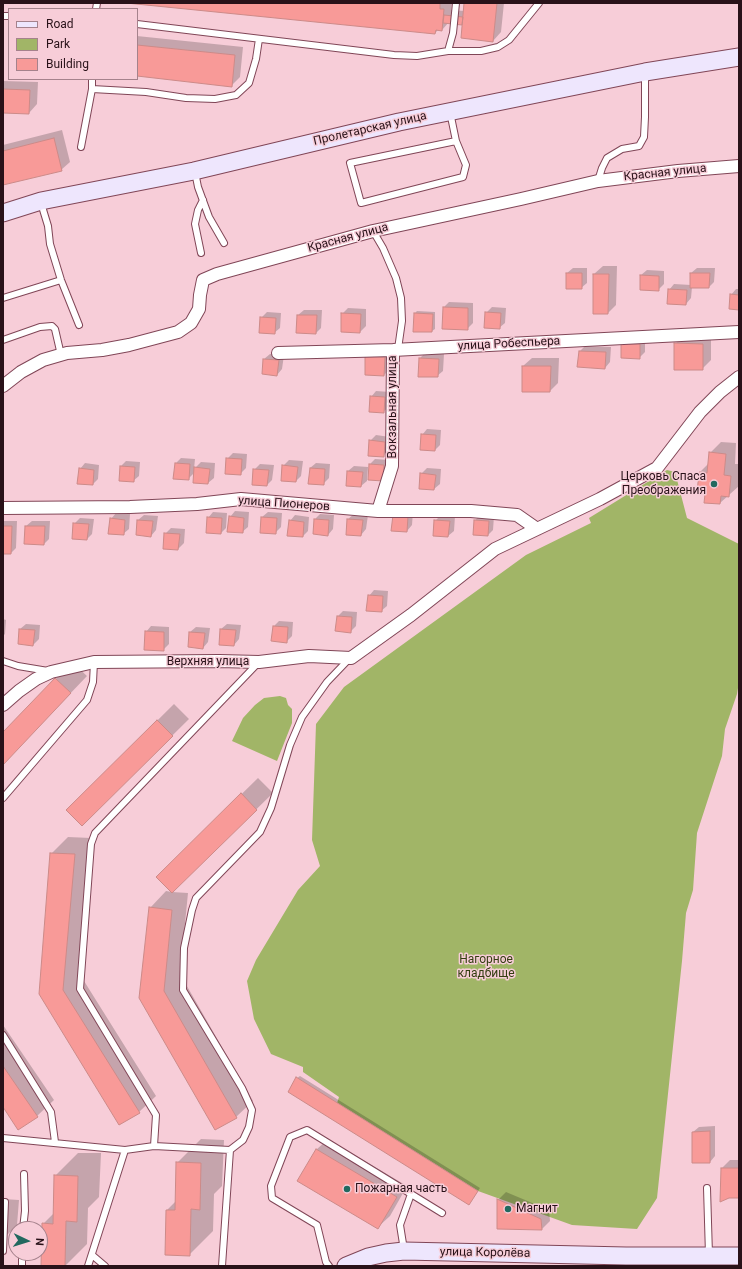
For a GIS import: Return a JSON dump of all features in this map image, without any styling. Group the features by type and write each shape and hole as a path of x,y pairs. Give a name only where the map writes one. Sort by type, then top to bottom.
{"main road":[{"name":"Пролетарская улица","path":"3,213 41,201 194,171 399,122 645,72 739,57"},
{"name":"улица Королёва","path":"346,1266 368,1257 404,1251 626,1258 739,1256"}],"street":[{"name":"Красная улица","path":"3,386 21,372 44,360 61,355 129,345 178,332 191,323 198,308 203,280 217,274 373,230 521,199 598,181 678,171 739,166"},
{"name":"улица Робеспьера","path":"278,353 396,349 739,332"},
{"name":"Вокзальная улица","path":"378,511 392,466 396,349"},
{"path":"351,658 411,615 495,549 600,499 657,468 700,412 720,392 739,377"},
{"name":"улица Пионеров","path":"3,508 130,507 197,504 241,499 378,511 471,512 517,515 537,529"},
{"name":"Верхняя улица","path":"3,705 36,679 51,672 94,662 259,662 309,656 351,658"}],"lane":[{"path":"448,51 453,33 456,3"},
{"path":"138,24 394,55 417,56 448,51 481,51 498,47 509,40 540,3"},
{"path":"92,89 146,92 186,98 215,99 236,95 249,83 256,59 259,39"},
{"path":"598,181 607,158 622,149 638,146 644,137 645,72"},
{"path":"81,146 92,89 92,80"},
{"path":"450,112 456,141 466,164 463,177 360,202 350,163 456,141"},
{"path":"194,171 209,217 224,243"},
{"path":"201,253 195,224 198,210 203,200"},
{"path":"41,201 48,226 50,244 61,280 79,325"},
{"path":"373,230 383,248 396,278 402,298 402,321 396,349"},
{"path":"3,298 61,280"},
{"path":"3,340 40,327 52,326 55,329 61,355"},
{"path":"3,1138 125,1150 154,1146 230,1150 243,1140 249,1127 252,1110 242,1088 183,990 184,948 192,910 196,898 260,832 271,808 290,744 302,717 327,682 351,658"},
{"path":"3,661 18,666 51,672"},
{"path":"4,797 87,700 92,682 94,662"},
{"path":"154,1146 156,1115 80,989 91,844 95,832 259,662"},
{"path":"3,1035 51,1112 55,1142"},
{"path":"329,1266 326,1262 317,1225 272,1198 271,1186 290,1137 307,1130 442,1213"},
{"path":"88,1266 125,1150"},
{"path":"222,1266 230,1150"},
{"path":"24,1174 24,1221"},
{"path":"707,1188 710,1257"},
{"path":"404,1251 400,1225 411,1194"},
{"path":"3,1202 5,1202 3,1251"},
{"path":"92,1255 105,1266"}],"green space":[{"name":"Нагорное кладбище","path":"667,470 675,472 687,518 739,544 739,682 737,694 725,729 722,756 697,833 693,890 686,913 657,1198 637,1229 572,1225 478,1191 337,1103 339,1097 303,1072 303,1067 271,1054 254,1019 247,981 256,960 298,890 320,866 312,840 316,724 344,687 526,555 591,523 589,518"},
{"path":"280,696 286,698 288,705 292,709 292,723 277,761 232,741 243,718 255,705 264,698"}],"building":[{"path":"126,3 440,3 440,9 444,9 442,31 436,30 435,34"},
{"path":"464,3 497,3 493,42 461,38"},
{"path":"444,15 463,17 462,25 443,23"},
{"path":"138,45 235,55 232,87 138,76"},
{"path":"3,89 30,90 29,114 3,113"},
{"path":"54,138 62,171 3,185 3,151"},
{"path":"566,273 582,273 582,289 566,289"},
{"path":"690,273 710,273 709,288 690,288"},
{"path":"593,274 609,274 608,314 593,314"},
{"path":"640,275 659,276 659,291 640,290"},
{"path":"668,289 687,290 686,305 667,304"},
{"path":"730,294 739,295 739,310 729,309"},
{"path":"443,307 468,308 468,330 442,329"},
{"path":"485,312 501,313 500,329 484,328"},
{"path":"341,313 361,314 360,333 341,332"},
{"path":"414,313 433,314 432,332 413,332"},
{"path":"297,315 317,315 316,334 296,333"},
{"path":"260,317 276,318 275,334 259,333"},
{"path":"621,343 640,344 640,359 621,358"},
{"path":"674,343 703,344 703,370 674,370"},
{"path":"579,351 606,352 605,369 577,367"},
{"path":"365,356 385,357 384,376 365,375"},
{"path":"419,358 439,359 438,377 418,377"},
{"path":"263,359 279,360 277,376 262,374"},
{"path":"522,366 551,366 550,392 522,392"},
{"path":"370,396 385,397 384,413 369,412"},
{"path":"421,434 436,435 435,451 420,450"},
{"path":"369,440 385,442 384,457 368,456"},
{"name":"Церковь Спаса Преображения","path":"709,452 726,454 724,475 731,476 729,497 721,496 720,504 704,503 705,494 697,493 699,472 707,473"},
{"path":"226,458 242,459 241,475 225,474"},
{"path":"175,463 190,464 189,480 173,479"},
{"path":"369,464 384,465 383,481 368,480"},
{"path":"282,465 298,467 296,482 281,481"},
{"path":"120,466 135,467 134,482 119,481"},
{"path":"194,467 210,469 208,484 193,483"},
{"path":"79,468 94,470 93,485 77,484"},
{"path":"310,468 325,469 324,485 308,484"},
{"path":"253,469 269,470 267,486 252,485"},
{"path":"347,471 363,472 361,487 346,486"},
{"path":"420,473 436,475 434,490 419,489"},
{"path":"393,515 408,516 407,532 391,531"},
{"path":"229,516 244,518 243,533 227,532"},
{"path":"207,517 222,518 221,534 206,533"},
{"path":"261,517 277,518 276,534 260,533"},
{"path":"110,518 125,520 124,535 108,534"},
{"path":"314,519 329,520 328,536 313,534"},
{"path":"347,519 363,520 361,536 346,535"},
{"path":"137,520 153,521 151,537 136,535"},
{"path":"289,520 304,522 303,537 287,536"},
{"path":"434,520 450,521 448,537 433,536"},
{"path":"474,520 489,521 488,536 473,535"},
{"path":"73,523 89,524 87,540 72,539"},
{"path":"3,526 12,526 11,554 3,554"},
{"path":"25,526 45,526 44,545 24,544"},
{"path":"164,533 180,534 178,550 163,549"},
{"path":"368,595 383,596 382,612 366,611"},
{"path":"337,616 352,617 351,633 335,631"},
{"path":"273,626 288,627 287,643 271,641"},
{"path":"19,629 35,630 33,646 18,644"},
{"path":"220,629 236,630 234,646 219,645"},
{"path":"145,631 164,632 164,651 144,650"},
{"path":"189,632 205,633 203,649 188,647"},
{"path":"55,678 71,693 3,765 3,732"},
{"path":"157,720 173,736 82,826 66,810"},
{"path":"241,793 257,810 172,893 156,877"},
{"path":"50,853 75,854 63,990 140,1113 119,1125 39,994"},
{"path":"149,907 172,910 164,991 237,1118 215,1130 139,998"},
{"path":"3,1066 38,1117 18,1130 3,1107"},
{"path":"296,1077 478,1191 469,1205 288,1092"},
{"path":"710,1131 710,1163 692,1163 692,1132"},
{"name":"Пожарная часть","path":"316,1149 397,1197 378,1229 297,1181"},
{"path":"176,1162 201,1163 200,1210 191,1209 190,1256 165,1255 166,1210 175,1210"},
{"path":"721,1168 739,1168 739,1198 729,1198 720,1202"},
{"path":"54,1175 78,1176 77,1222 66,1221 65,1266 41,1266 41,1261 48,1261 48,1224 53,1224"},
{"name":"Магнит","path":"497,1199 541,1219 542,1230 497,1229"}],"place":[{"name":"Церковь Спаса Преображения","path":"714,484"},
{"name":"Пожарная часть","path":"347,1189"},
{"name":"Магнит","path":"508,1209"}]}
